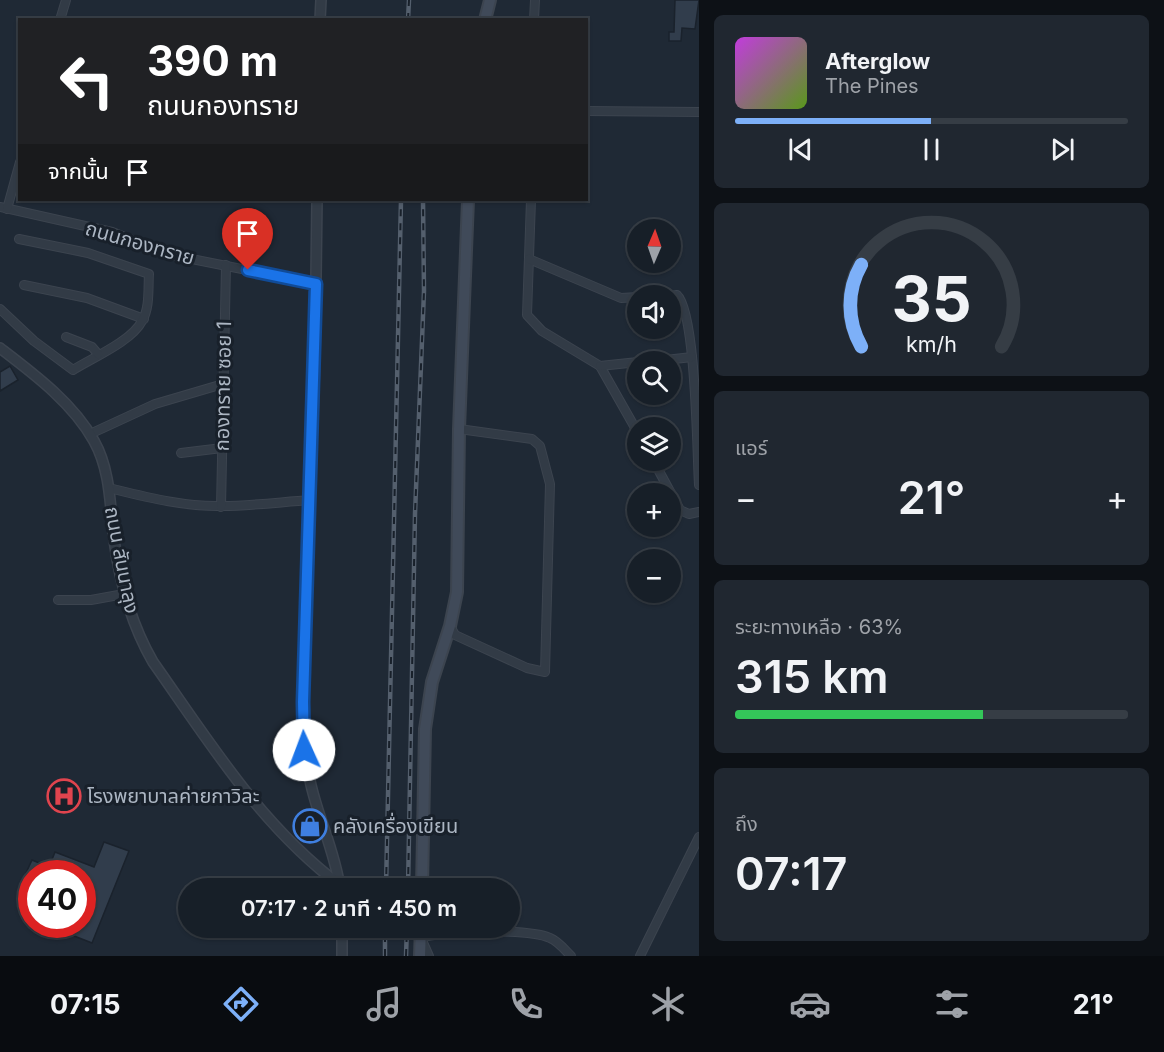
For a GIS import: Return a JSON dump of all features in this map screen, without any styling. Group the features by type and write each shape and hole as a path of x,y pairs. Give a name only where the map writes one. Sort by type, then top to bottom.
{"main road":[{"path":"485,18 490,0"},
{"path":"422,878 425,729 432,682 450,626 458,575 459,429 468,201"},
{"path":"420,956 421,938"}],"street":[{"path":"61,17 66,0"},
{"path":"320,18 321,0"},
{"path":"534,18 535,0"},
{"path":"588,111 699,112"},
{"path":"3,208 18,167"},
{"path":"317,201 303,702 304,750 311,786 332,847 339,878"},
{"path":"531,201 527,315 542,331 600,366 629,417"},
{"name":"ถนนกองทราย","path":"3,208 112,232 168,254 316,284"},
{"path":"0,309 34,341 73,370 132,334 144,319 148,296 148,274 88,253 19,239"},
{"path":"529,260 621,298 627,298"},
{"name":"กองทราย ซอย 1","path":"221,507 226,265"},
{"path":"24,285 87,298 144,319"},
{"path":"681,298 691,338 699,485"},
{"path":"66,337 92,347 98,354"},
{"name":"ถนน สันนาลุง","path":"0,348 44,383 90,434 104,465 109,488 124,594 140,640 153,662 248,796 270,822 331,878"},
{"path":"681,358 692,357"},
{"path":"600,366 627,364"},
{"path":"90,434 155,404 223,384"},
{"path":"450,626 455,635 527,668 545,672 550,484 540,446 532,439 459,429"},
{"path":"181,453 222,448"},
{"path":"659,471 680,510 689,514 699,512"},
{"path":"109,488 154,500 221,507 310,500"},
{"path":"58,600 90,600 124,594"},
{"path":"640,956 699,839"},
{"path":"520,934 551,938 572,956"},
{"path":"342,938 342,956"},
{"path":"423,938 429,956"}],"building":[{"path":"675,0 699,0 695,29 682,28 681,41 669,41 669,32 674,32"},
{"path":"10,366 18,380 0,391 0,372"},
{"path":"104,842 129,851 96,933 96,862"},
{"path":"55,852 76,860 52,860"},
{"path":"79,938 94,938 92,943"}],"railway":[{"path":"408,18 409,0"},
{"path":"386,878 401,201"},
{"path":"408,878 415,514 424,291 423,201"},
{"path":"385,938 385,956"},
{"path":"406,956 407,938"}],"place":[{"name":"โรงพยาบาลค่ายกาวิละ","path":"64,796"},
{"name":"คลังเครื่องเขียน","path":"310,826"}],"route":[{"path":"248,270 316,284 303,702 304,750"}]}
